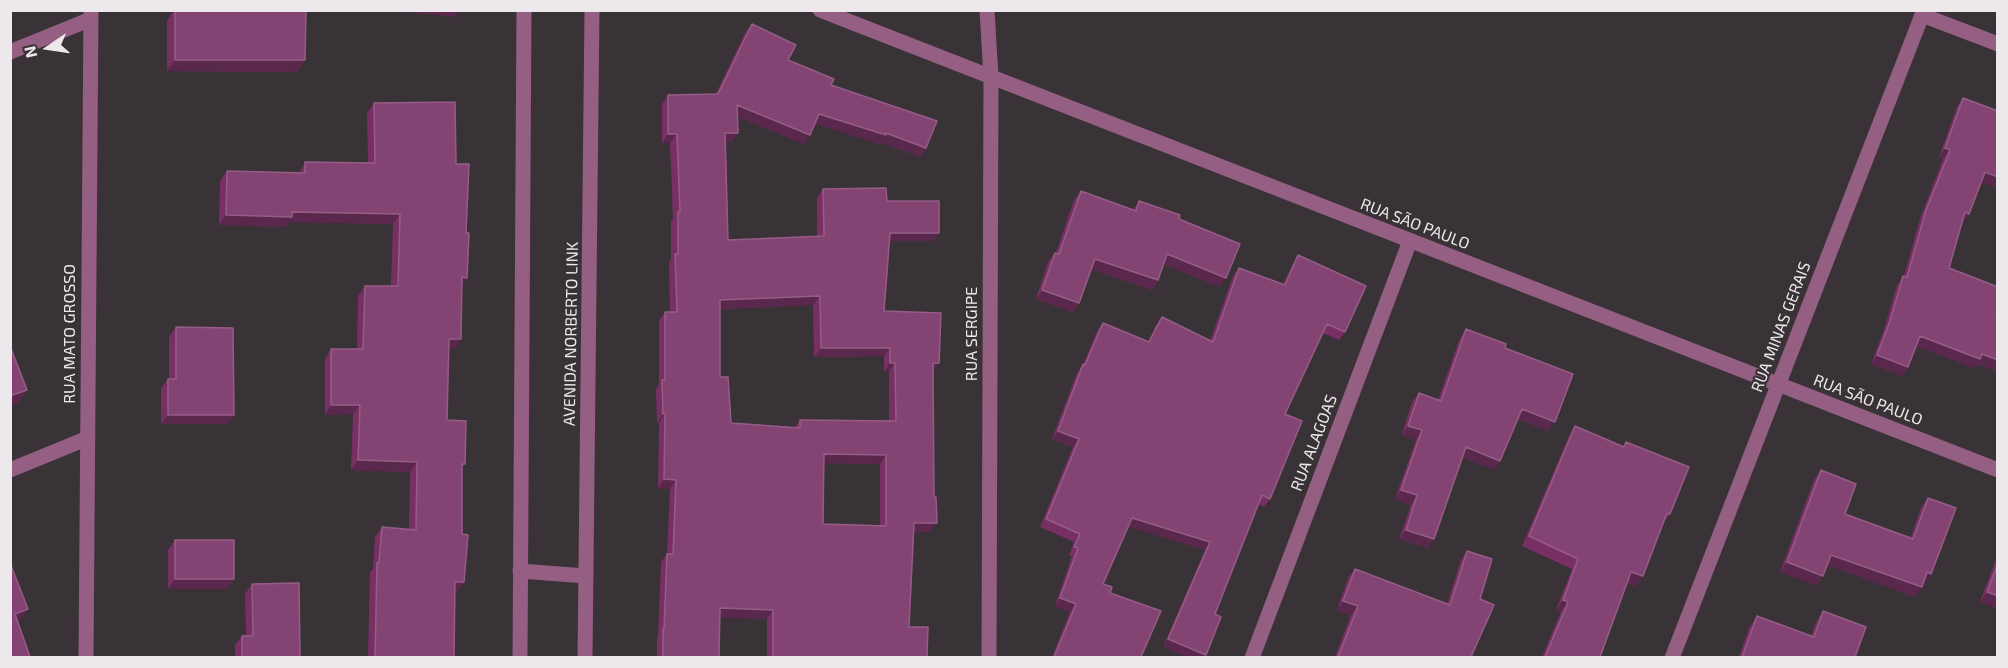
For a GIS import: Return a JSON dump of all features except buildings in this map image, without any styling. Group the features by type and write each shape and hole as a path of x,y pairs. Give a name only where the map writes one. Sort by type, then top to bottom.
{"street":[{"path":"520,657 524,10"},
{"name":"AVENIDA NORBERTO LINK","path":"585,657 592,10"},
{"name":"RUA SÃO PAULO","path":"820,10 1998,470"},
{"name":"RUA SERGIPE","path":"987,10 991,76 989,657"},
{"path":"1923,13 1998,44"},
{"name":"RUA MINAS GERAIS","path":"1672,657 1923,13"},
{"path":"10,52 91,15"},
{"name":"RUA MATO GROSSO","path":"86,657 91,15"},
{"name":"RUA ALAGOAS","path":"1252,657 1410,241"},
{"path":"10,470 88,438"},
{"path":"520,571 586,576"}]}
